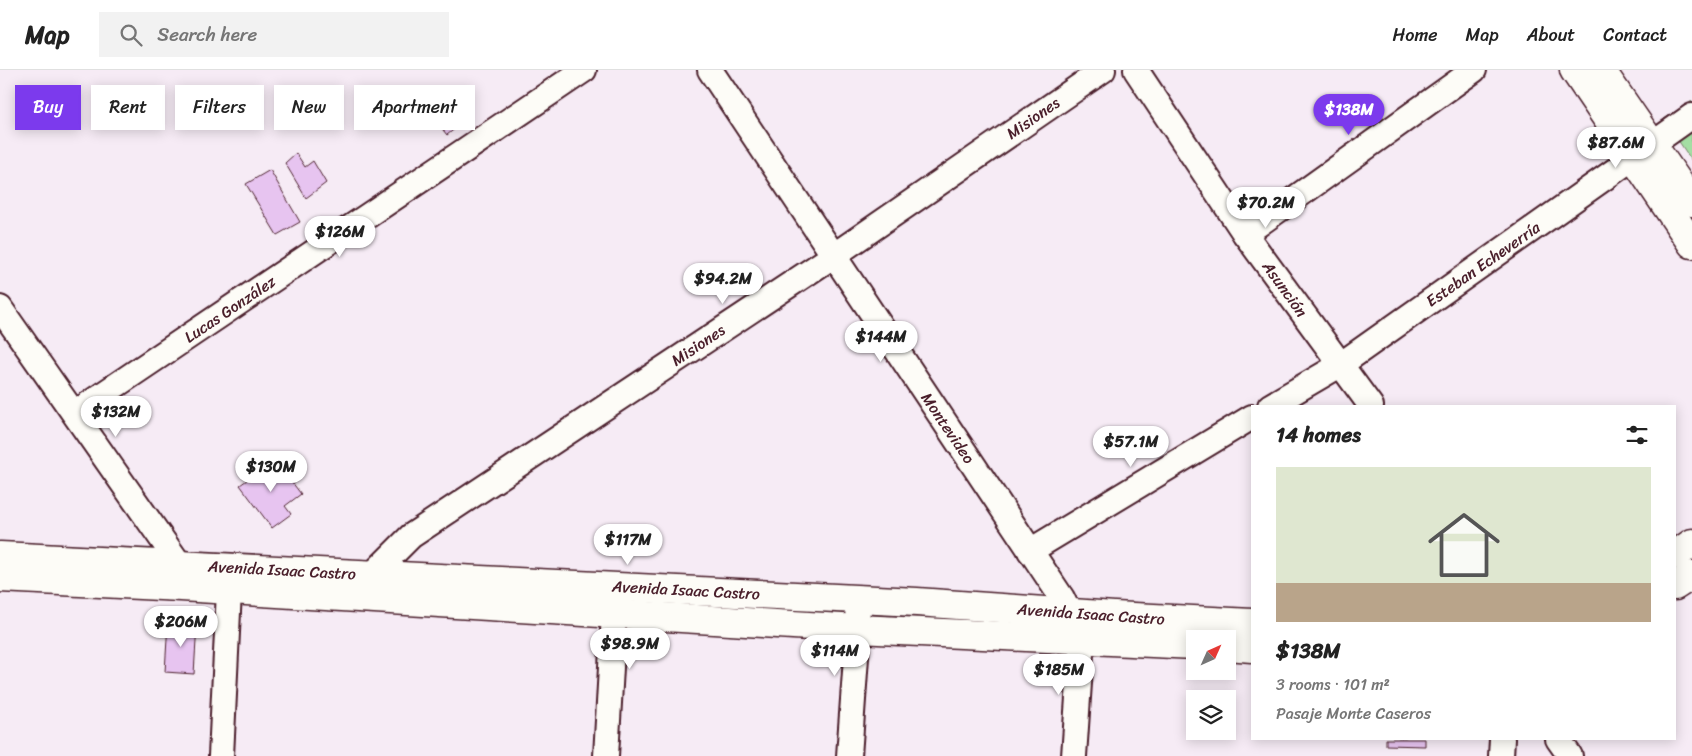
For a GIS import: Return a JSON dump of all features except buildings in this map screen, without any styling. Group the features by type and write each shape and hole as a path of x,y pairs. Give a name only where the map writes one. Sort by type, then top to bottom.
{"main road":[{"path":"1574,70 1643,151 1692,202"},
{"path":"1601,70 1692,244"},
{"path":"1676,554 1692,543"},
{"name":"Avenida Isaac Castro","path":"0,556 181,576 614,614 1186,645"},
{"name":"Avenida Isaac Castro","path":"227,579 372,575 857,599 1251,623"},
{"path":"1676,585 1692,575"},
{"name":"Avenida Isaac Castro","path":"0,578 181,576"},
{"path":"1236,647 1251,648"}],"street":[{"name":"Lucas González","path":"75,413 584,70"},
{"name":"Montevideo","path":"710,70 1062,598 1082,640"},
{"name":"Misiones","path":"372,575 411,536 833,256 1103,70"},
{"name":"Asunción","path":"1136,70 1246,234 1370,405"},
{"path":"1246,234 1474,70"},
{"name":"Esteban Echeverría","path":"1272,405 1340,364 1692,116"},
{"path":"0,308 75,413 181,576"},
{"path":"1030,551 1251,418"},
{"path":"221,756 227,579"},
{"path":"606,756 614,614 610,587"},
{"path":"849,756 858,628 857,599"},
{"path":"1074,756 1082,640"},
{"path":"1501,756 1502,740"},
{"path":"1559,740 1570,756"}],"green space":[{"path":"1692,101 1692,161 1664,119"}]}
